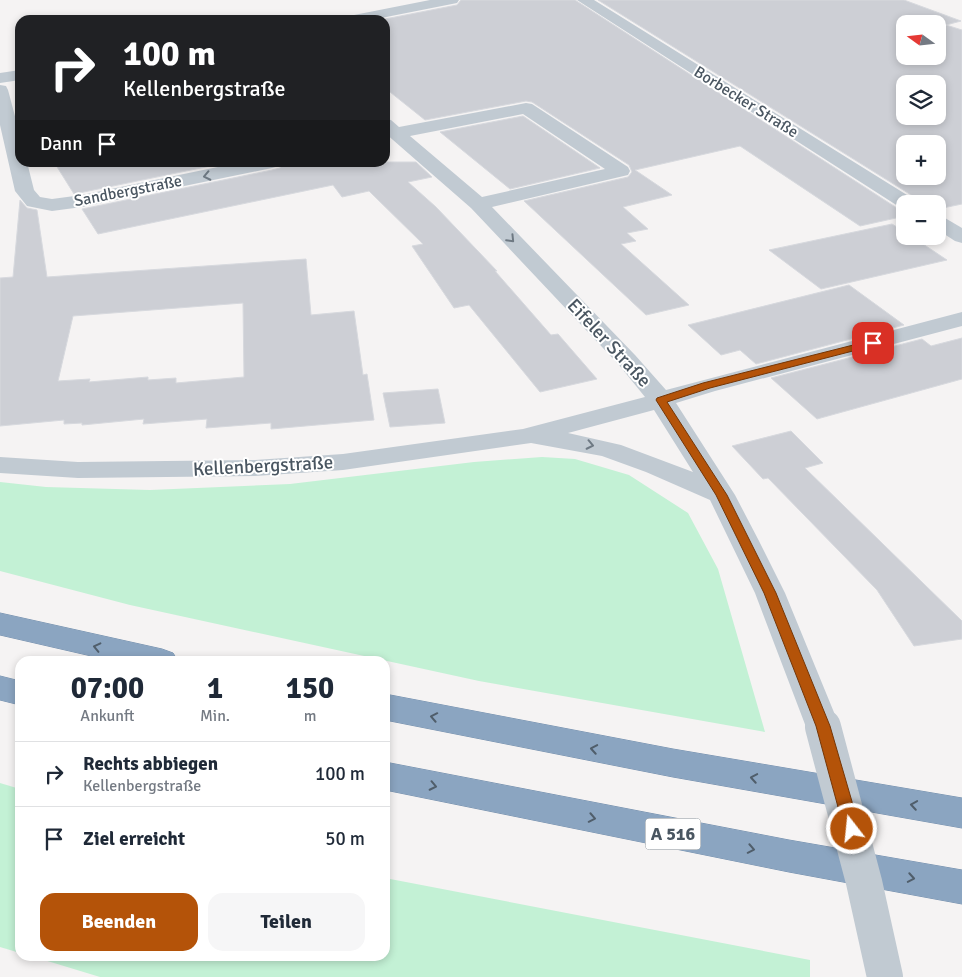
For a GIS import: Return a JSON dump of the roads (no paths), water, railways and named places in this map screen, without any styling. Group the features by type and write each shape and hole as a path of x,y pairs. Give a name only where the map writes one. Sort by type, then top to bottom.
{"highway":[{"path":"0,624 140,656"},
{"path":"0,688 15,692"},
{"path":"390,708 589,748 832,792 962,812"},
{"name":"A 516","path":"390,777 779,854 962,887"}],"street":[{"path":"374,15 452,0"},
{"name":"Borbecker Straße","path":"584,0 896,196"},
{"path":"0,78 15,76"},
{"name":"Sandbergstraße","path":"0,90 15,153"},
{"name":"Eifeler Straße","path":"392,133 526,108 621,171 478,204"},
{"name":"Eifeler Straße","path":"392,133 478,204 627,360 661,400 721,495 770,593 823,726 857,846 885,977"},
{"name":"Sandbergstraße","path":"18,167 24,191 30,199 43,204 82,201 248,167"},
{"path":"946,227 962,237"},
{"name":"Kellenbergstraße","path":"0,465 88,470 255,468 343,462 524,437 706,386 962,319"},
{"name":"Kellenbergstraße","path":"524,437 572,442 621,453 640,459 721,495"}]}
